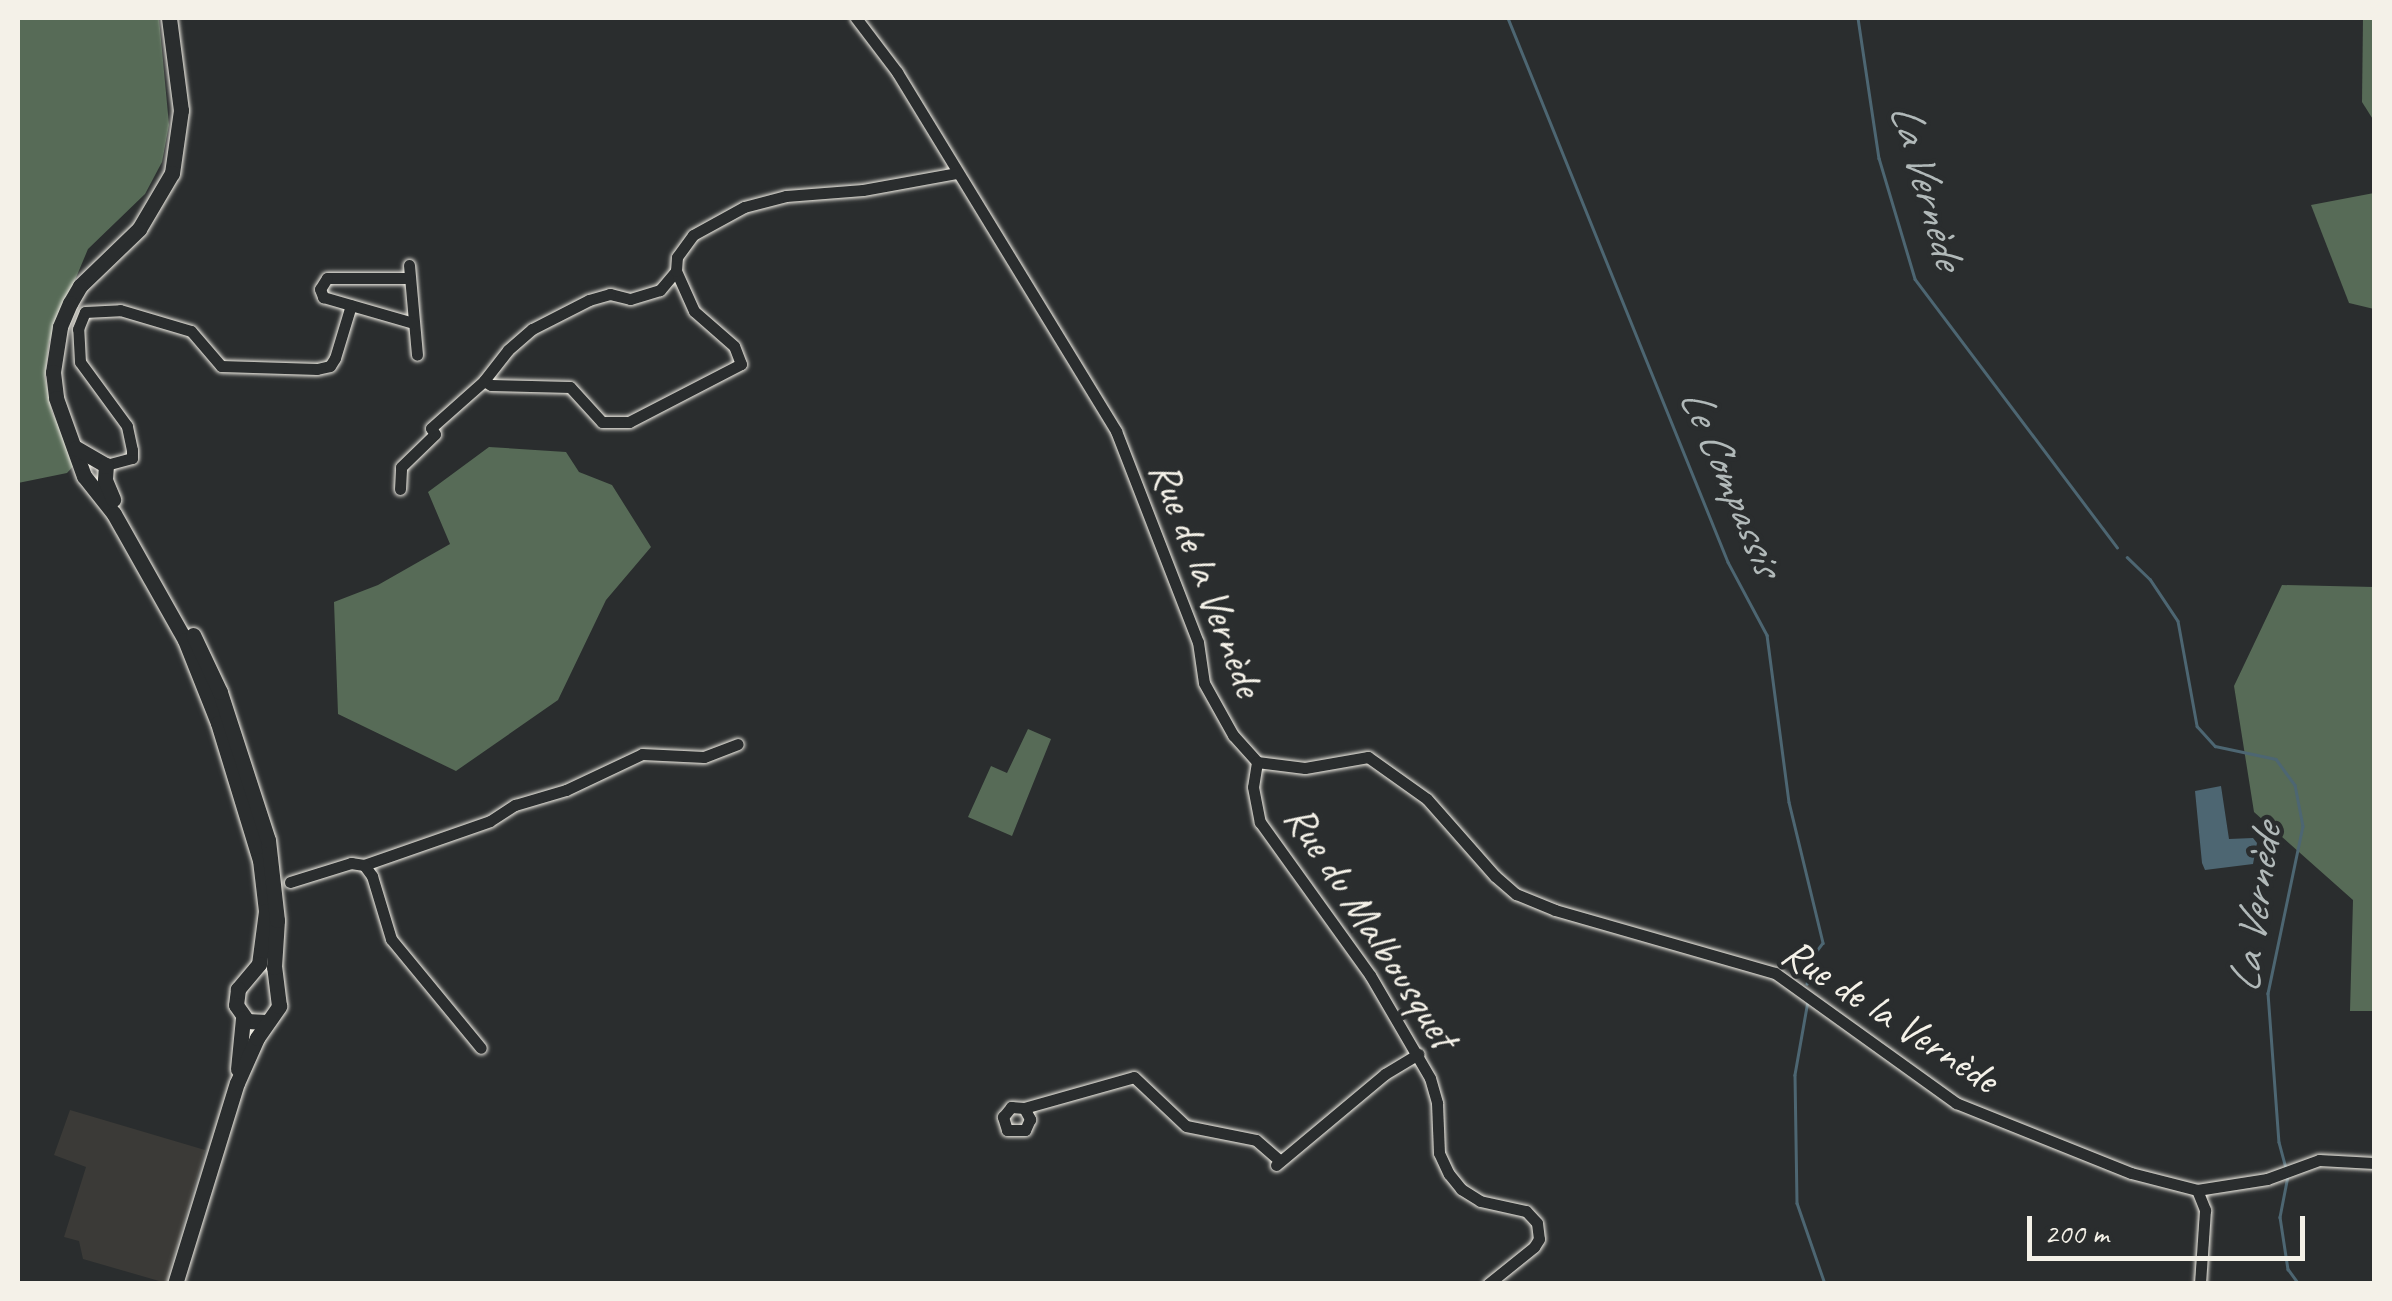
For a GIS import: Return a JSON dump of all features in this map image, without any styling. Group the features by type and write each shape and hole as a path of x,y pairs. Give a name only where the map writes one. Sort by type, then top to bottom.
{"main road":[{"path":"169,18 181,110 172,173 139,229 89,277 70,303 54,353 56,398 76,448 96,472 196,640 220,692 270,852 279,1006 237,1084 175,1284"},
{"path":"96,472 114,514 185,640 232,768 260,860 265,899 262,954 235,999 243,1018 237,1084"},
{"path":"249,980 263,979 277,990"},
{"path":"243,1018 267,1022"}],"street":[{"name":"Rue de la Vernède","path":"856,18 897,72 1116,431 1198,642 1204,683 1233,735 1257,762 1305,768 1368,757 1427,799 1494,876 1516,894 1555,910 1775,974 1956,1104 2131,1174 2198,1190"},
{"path":"484,381 491,386 570,386 596,417 620,424 741,364 740,354 694,311 676,271 677,257 693,235 744,207 786,196 863,190 958,174"},
{"path":"400,489 401,467 435,434 431,428 484,381 508,350 532,329 589,300 610,294 630,299 660,290 676,271"},
{"path":"413,324 323,297 320,289 326,278 409,272 417,355"},
{"path":"96,472 132,458 132,450 127,426 80,362 78,329 85,312 120,310 191,330 221,366 316,369 330,366 335,358 351,305"},
{"path":"290,882 351,863 364,866 490,821 515,805 566,790 642,754 704,758 738,744"},
{"name":"Rue du Malbousquet","path":"1257,762 1253,786 1260,822 1370,975 1418,1054 1435,1090 1439,1154 1450,1174 1461,1189 1480,1201 1526,1211 1539,1228 1534,1247 1488,1284"},
{"path":"364,866 372,876 391,939 481,1048"},
{"path":"1024,1108 1134,1077 1186,1126 1256,1140 1278,1163 1384,1074 1418,1054"},
{"path":"2200,1284 2205,1210 2198,1190 2276,1175 2319,1160 2374,1163"}],"shaded area":[{"path":"70,1110 205,1150 166,1283 83,1259 79,1241 64,1237 86,1167 54,1155"}],"green space":[{"path":"18,18 159,18 169,125 162,162 145,194 88,249 49,342 45,377 52,412 76,463 67,473 18,483"},
{"path":"2363,18 2374,18 2374,121 2362,102"},
{"path":"2374,193 2374,309 2349,303 2311,205"},
{"path":"489,447 566,452 579,472 612,485 651,547 606,600 558,700 456,771 338,714 334,602 378,585 450,544 428,492"},
{"path":"2282,585 2374,587 2374,1011 2350,1011 2353,900 2254,812 2234,686"},
{"path":"1028,729 1051,739 1012,836 968,817 991,766 1007,773"}],"water":[{"path":"2221,786 2229,839 2253,838 2257,843 2253,864 2205,870 2195,791"}],"waterway":[{"name":"Le Compassis","path":"1508,18 1728,562 1767,635 1789,802 1823,943 1811,959 1807,984"},
{"name":"La Vernède","path":"1858,18 1879,158 1915,279 2117,547"},
{"name":"La Vernède","path":"2127,557 2150,579 2178,621 2197,726 2215,746 2276,759 2295,785 2303,826 2268,993 2279,1142 2286,1168"},
{"name":"Le Compassis","path":"1808,1001 1795,1075 1797,1203 1825,1284"},
{"name":"La Vernède","path":"2288,1176 2280,1217 2288,1269 2299,1284"}]}
